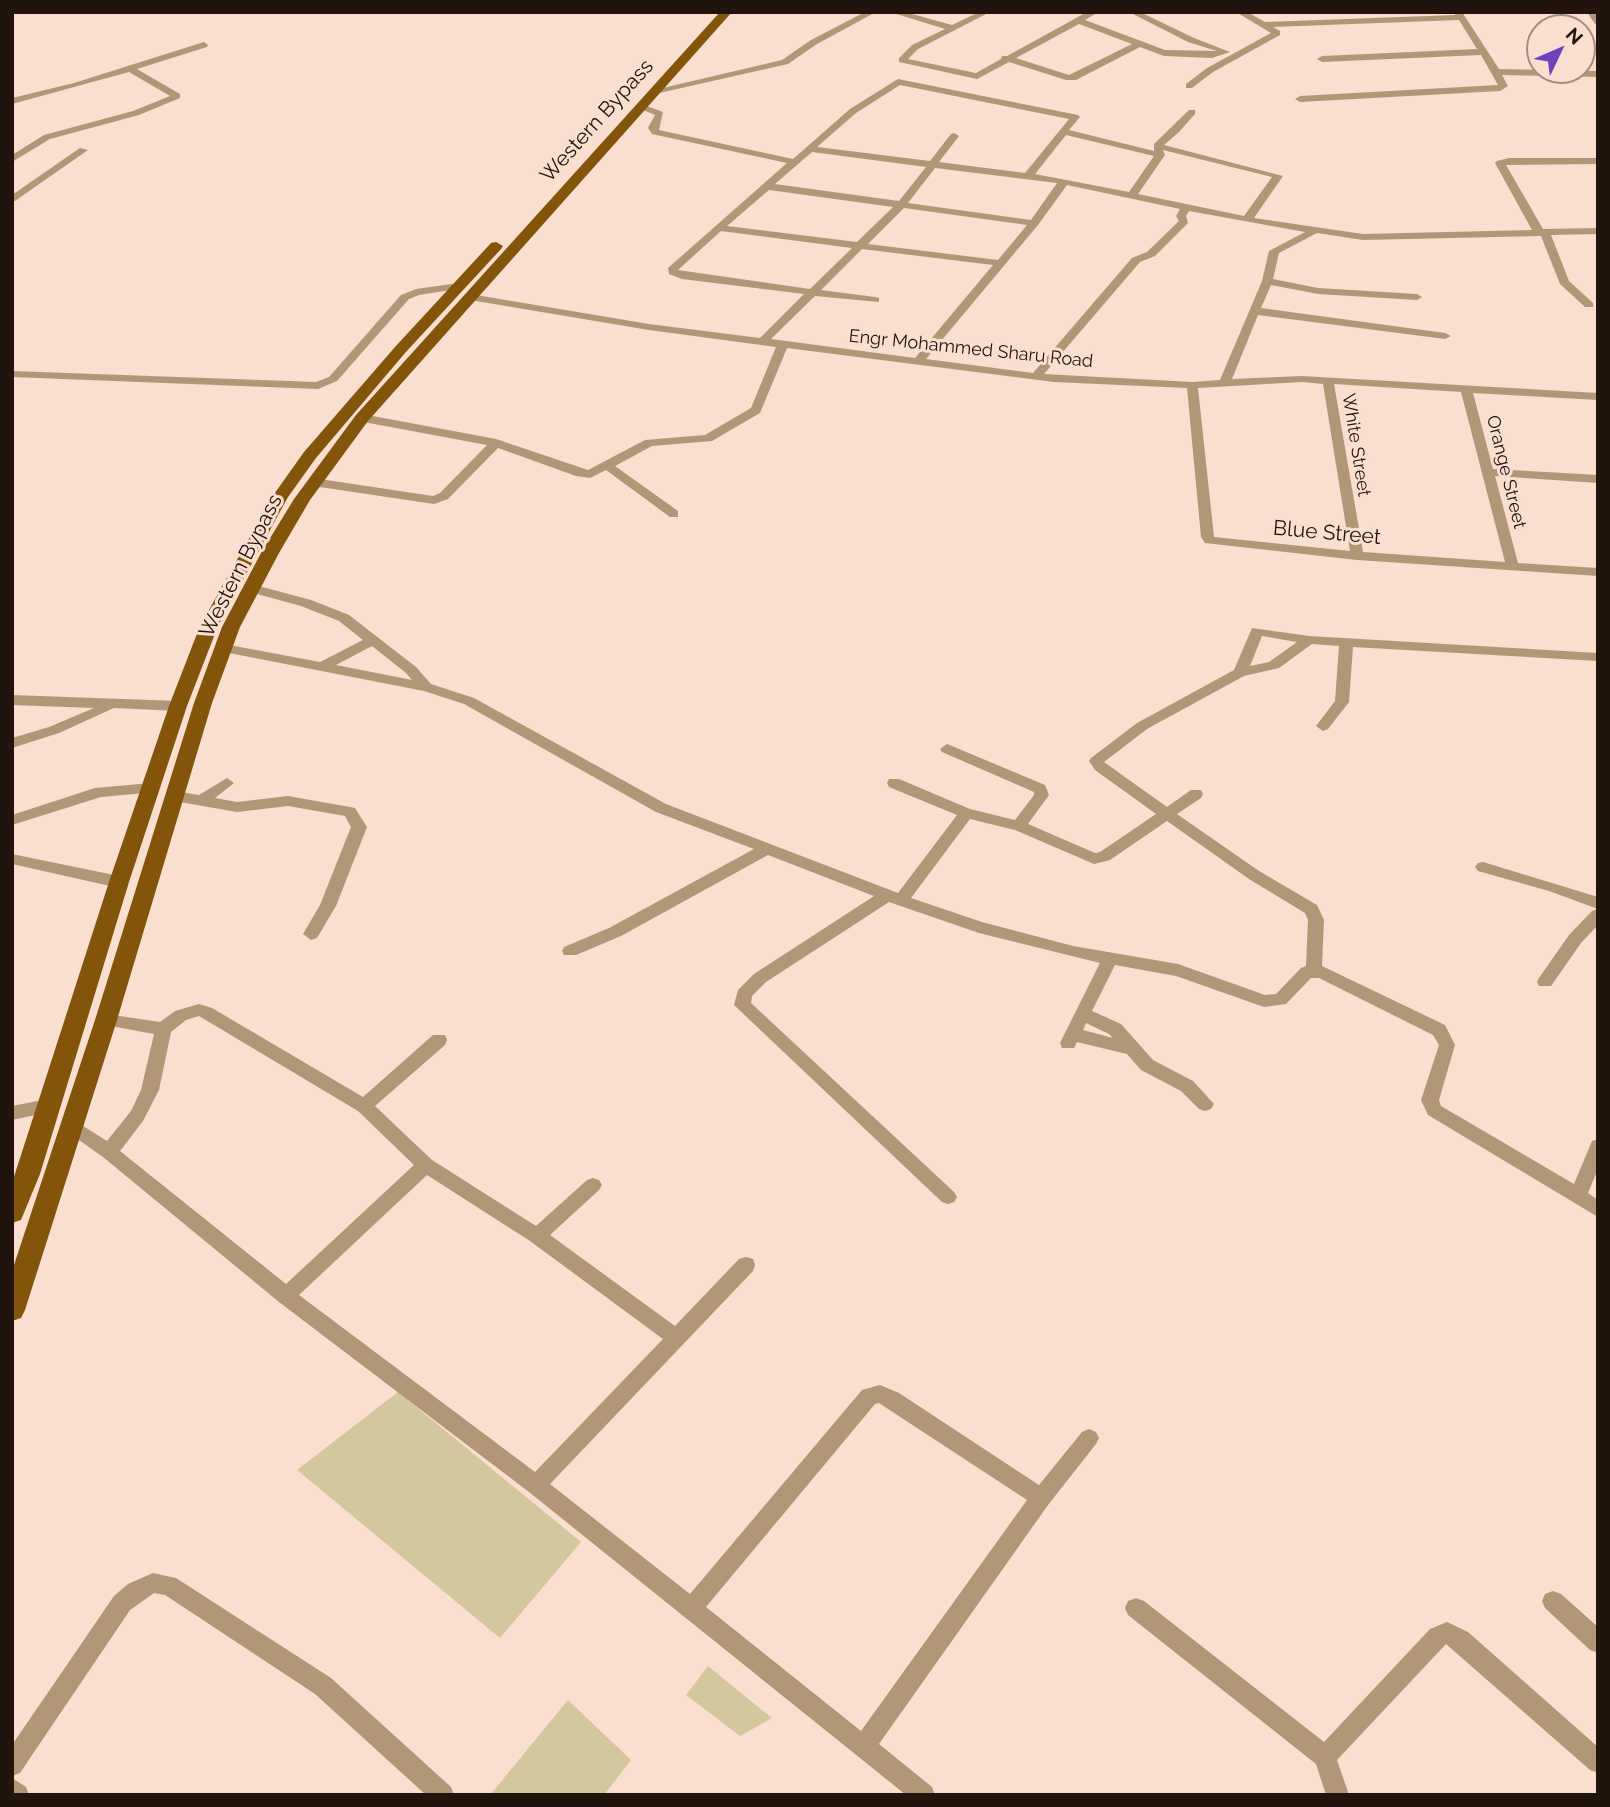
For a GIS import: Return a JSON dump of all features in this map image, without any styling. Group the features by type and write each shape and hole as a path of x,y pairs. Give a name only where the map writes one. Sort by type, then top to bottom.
{"main road":[{"name":"Western Bypass","path":"12,1310 106,1020 138,908 224,648 270,552 313,482 464,292 711,12"},
{"name":"Western Bypass","path":"12,1213 20,1176 48,1106 178,706 224,594 280,497 339,419 640,107 726,12"},
{"path":"111,909 138,908"}],"street":[{"path":"655,91 785,62 814,42 872,12"},
{"path":"894,12 952,29"},
{"path":"986,12 915,47 902,60 977,76 1005,58 1094,12"},
{"path":"1133,12 1191,40 1237,55"},
{"path":"1189,86 1210,70 1277,33 1240,12"},
{"path":"1591,12 1598,22"},
{"path":"1265,25 1460,15 1503,86 1300,99"},
{"path":"1076,20 1174,54 1216,55 1226,52"},
{"path":"1005,58 1076,77 1139,44"},
{"path":"12,101 131,69 204,45"},
{"path":"1322,59 1482,52"},
{"path":"12,159 47,137 136,113 177,96 131,69"},
{"path":"1496,72 1598,74"},
{"path":"875,300 682,276 673,272 673,268 853,111 894,83 902,81 1075,117 1028,176"},
{"path":"640,107 660,114 653,128 655,132 795,162"},
{"path":"1133,194 1158,150 1192,112"},
{"path":"1065,132 1278,176 1247,220"},
{"path":"764,340 902,204 954,136"},
{"path":"810,149 1064,181 1313,232 1387,239 1598,231"},
{"path":"12,200 83,150"},
{"path":"1589,306 1564,282 1542,232 1500,163 1598,161"},
{"path":"917,362 1034,223 1064,181"},
{"path":"765,186 1034,223"},
{"path":"1036,377 1136,260 1151,254 1184,221 1181,216 1187,206"},
{"path":"718,228 999,263"},
{"path":"1225,382 1267,281 1274,251 1313,232"},
{"path":"1267,281 1318,291 1417,297"},
{"name":"Engr Mohammed Sharu Road","path":"12,374 318,386 333,379 405,297 416,292 464,292 649,327 1036,377 1192,384 1278,378 1598,397"},
{"path":"1255,311 1445,336"},
{"path":"362,418 496,443 576,472 590,474 608,467 649,443 708,438 755,410 783,343"},
{"name":"White Street","path":"1328,381 1357,555"},
{"name":"Blue Street","path":"1192,384 1207,537 1219,543 1598,572"},
{"name":"Orange Street","path":"1466,388 1512,565"},
{"path":"313,482 434,500 444,496 496,443"},
{"path":"608,467 674,514"},
{"path":"1487,472 1598,479"},
{"path":"251,588 306,603 344,618 411,670 426,687"},
{"path":"1240,673 1257,631 1309,640 1598,657"},
{"path":"322,667 373,640"},
{"path":"1309,640 1274,665 1240,673 1142,726 1096,761 1100,767 1254,875 1311,909 1316,919 1314,971"},
{"path":"1324,726 1342,702 1346,642"},
{"path":"224,648 426,687 473,703 661,808 979,927 1073,952 1178,970 1272,1002 1280,1000 1303,975 1314,971 1321,972 1439,1030 1447,1045 1430,1100 1434,1110 1598,1210"},
{"path":"12,700 178,706"},
{"path":"12,743 54,730 114,704"},
{"path":"947,749 1040,789 1042,795 1019,826"},
{"path":"202,800 227,783"},
{"path":"894,783 966,813 1019,826 1099,859 1196,794"},
{"path":"12,820 100,792 151,788"},
{"path":"174,796 237,807 288,801 341,808 356,819 359,827 328,906 311,934"},
{"path":"948,1197 742,1005 744,995 760,978 895,897 966,813"},
{"path":"570,951 615,932 767,849"},
{"path":"12,859 119,882"},
{"path":"1483,867 1598,902"},
{"path":"1545,982 1576,939 1598,915"},
{"path":"1110,958 1070,1038 1132,1049"},
{"path":"109,1152 137,1116 150,1090 163,1029 191,1011 206,1012 364,1106 426,1165 537,1236 677,1338"},
{"path":"1083,1014 1115,1030 1147,1065 1187,1086 1205,1104"},
{"path":"106,1020 163,1029"},
{"path":"364,1106 439,1040"},
{"path":"12,1113 48,1106"},
{"path":"72,1126 109,1152 286,1296 536,1485 924,1795"},
{"path":"1578,1196 1598,1146"},
{"path":"286,1296 426,1165"},
{"path":"537,1236 593,1185"},
{"path":"536,1485 746,1265"},
{"path":"691,1609 869,1396 880,1394 892,1399 1041,1498"},
{"path":"864,1746 1041,1498 1089,1438"},
{"path":"12,1765 122,1603 136,1591 153,1583 169,1585 323,1686 443,1795"},
{"path":"1553,1601 1598,1642"},
{"path":"1136,1608 1325,1757 1338,1795"},
{"path":"1325,1757 1438,1637 1447,1633 1460,1640 1598,1762"},
{"path":"12,1789 18,1795"}],"shaded area":[{"path":"398,1392 581,1542 500,1638 297,1470"},
{"path":"708,1666 772,1718 740,1736 686,1695"},
{"path":"568,1700 631,1760 604,1795 490,1795"}]}
